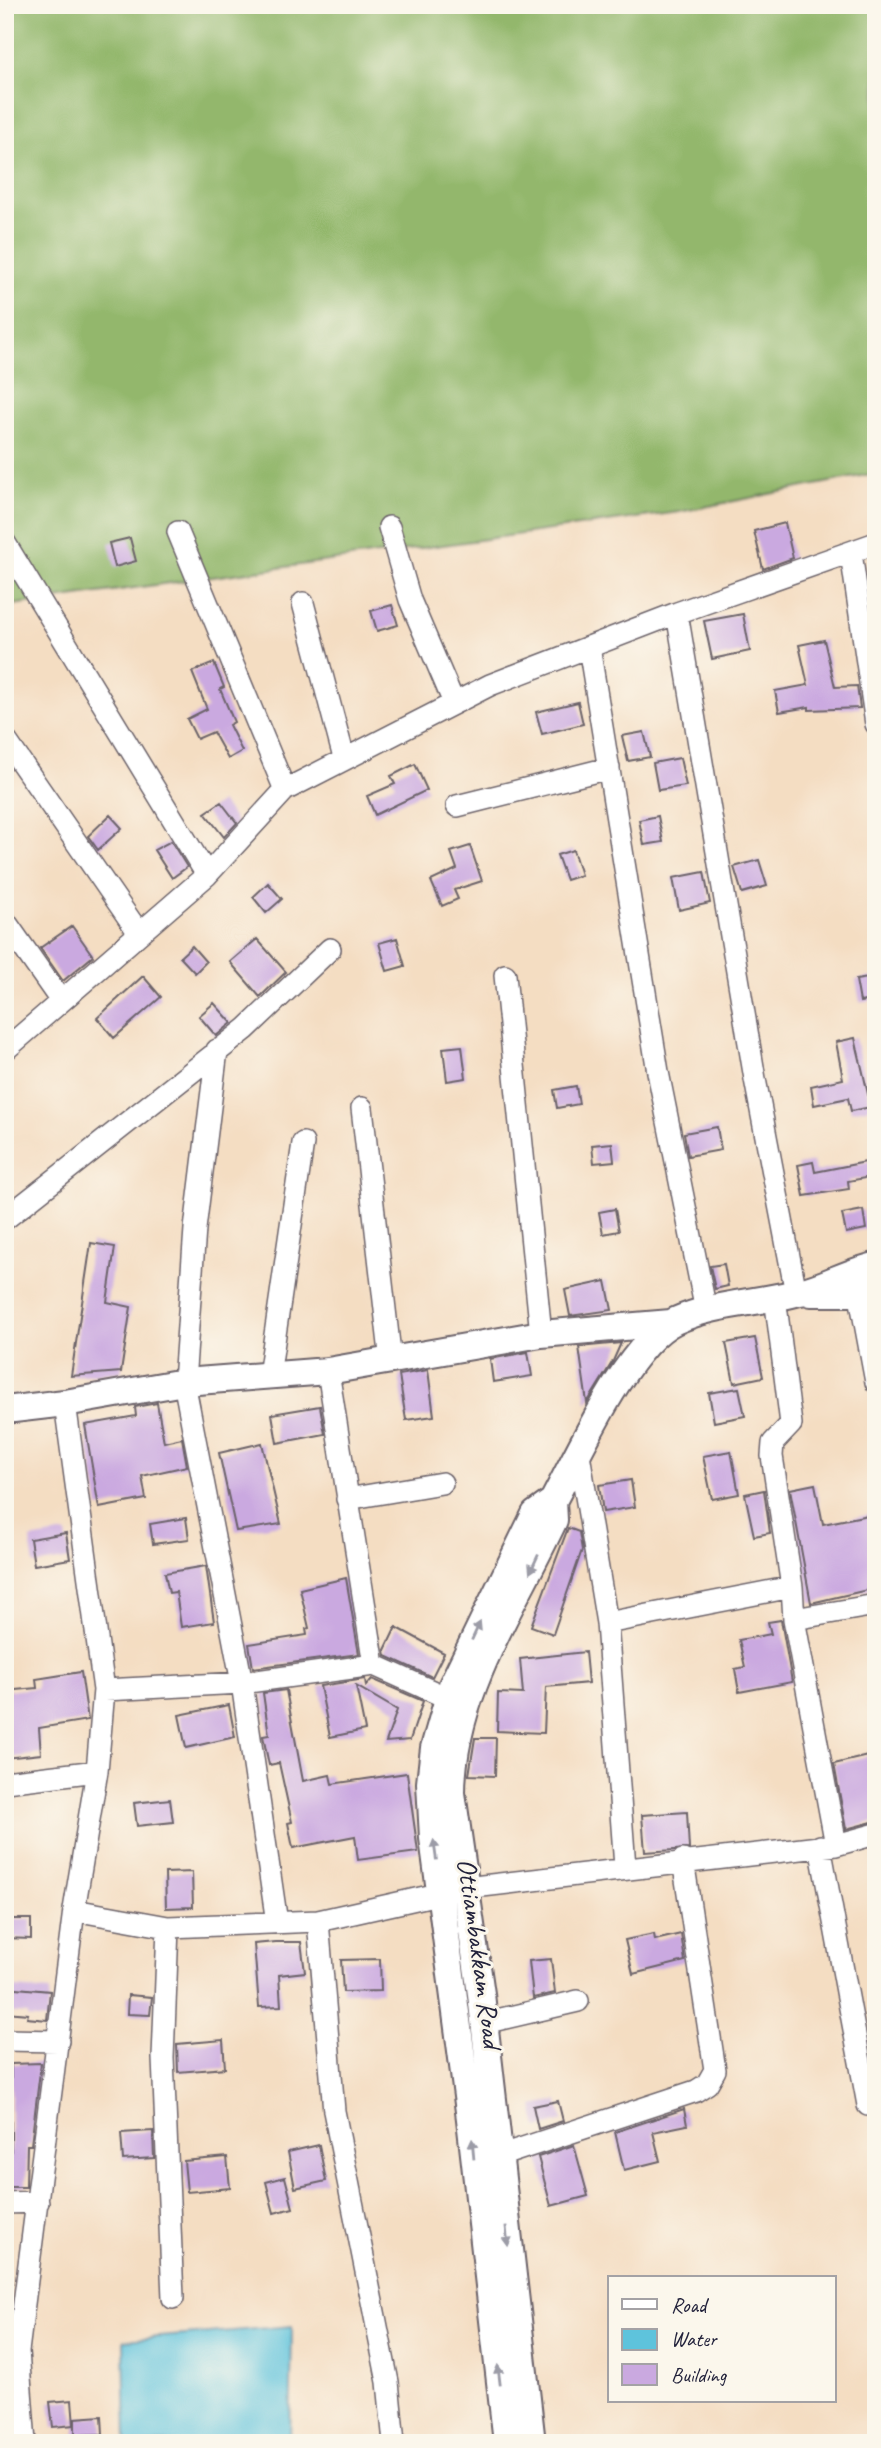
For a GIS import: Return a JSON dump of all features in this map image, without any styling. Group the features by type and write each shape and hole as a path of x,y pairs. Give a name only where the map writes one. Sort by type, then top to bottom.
{"street":[{"path":"389,527 410,600 454,703"},
{"path":"178,531 285,790"},
{"path":"5,543 207,875"},
{"path":"5,1050 207,875 285,790 490,685 677,612 876,543"},
{"path":"850,553 876,723"},
{"path":"303,603 344,758"},
{"path":"677,612 791,1294 791,1424 774,1443 772,1456 868,2105"},
{"path":"589,647 658,1072 706,1311"},
{"path":"5,738 139,933"},
{"path":"457,806 609,768"},
{"path":"5,921 61,1000"},
{"path":"5,1219 246,1029 330,949"},
{"path":"505,975 541,1335"},
{"path":"217,1050 195,1229 184,1382 242,1683 277,1923"},
{"path":"362,1108 391,1362"},
{"path":"270,1376 303,1143"},
{"name":"Ottiambakkam Road","path":"791,1294 845,1274 876,1266"},
{"path":"868,1290 876,1382"},
{"name":"Ottiambakkam Road","path":"507,2443 453,1891 452,1766 457,1702 554,1520 553,1501 629,1366 651,1338 672,1322 706,1311 791,1294 868,1290"},
{"path":"5,1410 65,1403 184,1382 328,1371 541,1335 672,1322"},
{"path":"328,1371 374,1665"},
{"path":"25,2443 11,2351 38,2202 75,1910 97,1771 104,1690 65,1403"},
{"path":"579,1454 607,1623 625,1867"},
{"path":"348,1499 442,1483"},
{"path":"607,1623 792,1587"},
{"path":"794,1619 876,1605"},
{"path":"104,1690 242,1683 374,1665 457,1702"},
{"path":"5,1782 97,1771"},
{"path":"75,1910 168,1927 318,1921 453,1891 625,1867 828,1845 876,1834"},
{"path":"499,2156 696,2091 707,2084 715,2070 683,1860"},
{"name":"Ottiambakkam Road","path":"453,1891 484,2023 532,2443"},
{"path":"318,1921 334,2111 388,2382 394,2443"},
{"path":"168,1927 163,2058 173,2298"},
{"path":"484,2023 578,2001"},
{"path":"5,2040 58,2041"},
{"path":"5,2203 38,2202"}],"green space":[{"path":"5,5 876,5 876,473 679,512 5,606"}],"water":[{"path":"292,2326 290,2443 126,2443 124,2340"}],"building":[{"path":"785,523 793,558 763,569 754,531"},
{"path":"130,538 136,561 115,567 109,543"},
{"path":"392,605 398,625 377,631 371,611"},
{"path":"743,614 750,651 712,659 704,621"},
{"path":"824,640 835,687 857,686 860,708 809,710 809,707 779,712 775,691 808,685 799,645"},
{"path":"214,663 224,687 220,689 234,722 229,725 242,751 228,759 213,732 197,739 187,719 207,709 192,672"},
{"path":"578,702 583,724 542,734 536,712"},
{"path":"644,732 650,757 628,761 622,736"},
{"path":"680,758 686,786 658,790 653,763"},
{"path":"415,764 427,790 375,815 367,796 395,784 391,776"},
{"path":"221,802 237,823 224,837 205,813"},
{"path":"110,815 122,828 98,850 88,836"},
{"path":"658,816 663,842 644,845 639,820"},
{"path":"171,841 187,867 172,878 154,850"},
{"path":"470,846 482,881 454,890 458,899 442,906 431,881 457,869 451,852"},
{"path":"573,850 581,875 566,880 557,855"},
{"path":"759,860 767,886 742,893 734,867"},
{"path":"704,872 710,903 679,910 673,878"},
{"path":"268,883 282,899 266,913 253,897"},
{"path":"72,926 93,956 63,981 40,948"},
{"path":"397,938 405,966 387,971 379,943"},
{"path":"257,939 286,972 260,997 230,962"},
{"path":"192,946 206,962 195,973 180,957"},
{"path":"143,976 161,997 114,1038 97,1018"},
{"path":"874,977 876,999 860,1002 856,980"},
{"path":"214,1003 232,1023 216,1036 199,1016"},
{"path":"855,1038 871,1107 851,1111 848,1098 814,1105 811,1086 843,1079 836,1042"},
{"path":"462,1046 466,1078 447,1081 443,1048"},
{"path":"576,1086 579,1104 557,1108 554,1090"},
{"path":"717,1127 721,1150 688,1156 684,1133"},
{"path":"612,1143 614,1161 594,1163 592,1145"},
{"path":"876,1160 876,1176 848,1181 849,1189 804,1196 798,1165 813,1162 815,1172"},
{"path":"615,1209 619,1231 603,1234 599,1212"},
{"path":"863,1210 866,1229 846,1233 842,1214"},
{"path":"91,1243 115,1247 107,1302 131,1307 121,1372 71,1376"},
{"path":"724,1264 728,1286 715,1289 710,1266"},
{"path":"606,1281 612,1310 570,1316 565,1290"},
{"path":"755,1338 763,1377 734,1383 726,1343"},
{"path":"621,1343 613,1361 587,1403 579,1347"},
{"path":"528,1352 532,1376 493,1382 490,1359"},
{"path":"428,1370 434,1416 406,1420 399,1375"},
{"path":"739,1388 745,1416 714,1422 709,1393"},
{"path":"157,1403 164,1442 182,1438 187,1466 142,1476 146,1499 99,1508 85,1425 136,1416 135,1407"},
{"path":"320,1406 325,1434 277,1443 272,1414"},
{"path":"262,1443 281,1524 236,1531 219,1453"},
{"path":"731,1451 739,1494 712,1499 703,1456"},
{"path":"631,1480 635,1507 603,1512 599,1485"},
{"path":"815,1484 823,1524 873,1514 876,1588 811,1603 790,1489"},
{"path":"764,1490 770,1533 754,1536 745,1494"},
{"path":"186,1518 189,1539 153,1544 150,1524"},
{"path":"568,1528 579,1532 582,1550 553,1634 531,1626"},
{"path":"66,1533 70,1559 34,1565 30,1539"},
{"path":"206,1566 214,1622 181,1627 176,1592 169,1593 165,1573"},
{"path":"346,1578 359,1654 253,1668 249,1644 307,1635 306,1629 309,1628 300,1589"},
{"path":"781,1620 792,1682 739,1692 735,1669 745,1667 739,1640 771,1634 768,1622"},
{"path":"396,1627 444,1653 432,1677 386,1656 385,1650"},
{"path":"585,1652 588,1683 546,1687 544,1733 497,1731 498,1693 523,1694 520,1659"},
{"path":"81,1672 88,1720 39,1728 41,1754 5,1758 5,1691 37,1688 36,1679"},
{"path":"365,1679 366,1686 372,1679 423,1701 410,1740 386,1742 397,1710 356,1686 365,1730 330,1737 320,1686"},
{"path":"286,1690 303,1781 330,1775 332,1784 407,1773 418,1852 358,1860 355,1836 293,1848 288,1823 292,1822 279,1763 269,1765 263,1736 269,1735 263,1693"},
{"path":"229,1705 235,1737 186,1748 179,1715"},
{"path":"475,1738 496,1738 495,1776 469,1775"},
{"path":"876,1754 876,1821 846,1829 834,1764"},
{"path":"170,1799 173,1822 137,1826 134,1803"},
{"path":"687,1812 689,1849 645,1852 642,1815"},
{"path":"192,1872 193,1907 166,1908 165,1873"},
{"path":"5,1919 31,1919 31,1939 5,1938"},
{"path":"654,1934 655,1940 681,1934 685,1961 633,1974 625,1940"},
{"path":"301,1942 305,1972 279,1975 281,2006 259,2007 254,1944"},
{"path":"380,1959 381,1991 343,1992 341,1960"},
{"path":"551,1959 555,1993 533,1998 529,1961"},
{"path":"5,1987 50,1991 47,2020 27,2018 28,2014 5,2012"},
{"path":"128,1995 152,1997 150,2015 127,2014"},
{"path":"223,2040 225,2068 178,2072 177,2044"},
{"path":"41,2063 31,2145 27,2145 26,2187 5,2187 5,2151 11,2151 11,2064"},
{"path":"558,2101 563,2121 538,2129 533,2106"},
{"path":"684,2109 687,2125 653,2132 660,2161 624,2170 615,2132"},
{"path":"153,2131 154,2158 123,2160 121,2133"},
{"path":"319,2145 326,2181 295,2188 288,2152"},
{"path":"574,2145 588,2196 551,2206 538,2157"},
{"path":"227,2157 230,2188 187,2192 184,2161"},
{"path":"285,2177 293,2208 274,2213 266,2182"},
{"path":"72,2400 74,2425 53,2427 50,2402"},
{"path":"102,2416 103,2434 75,2435 75,2418"}]}
